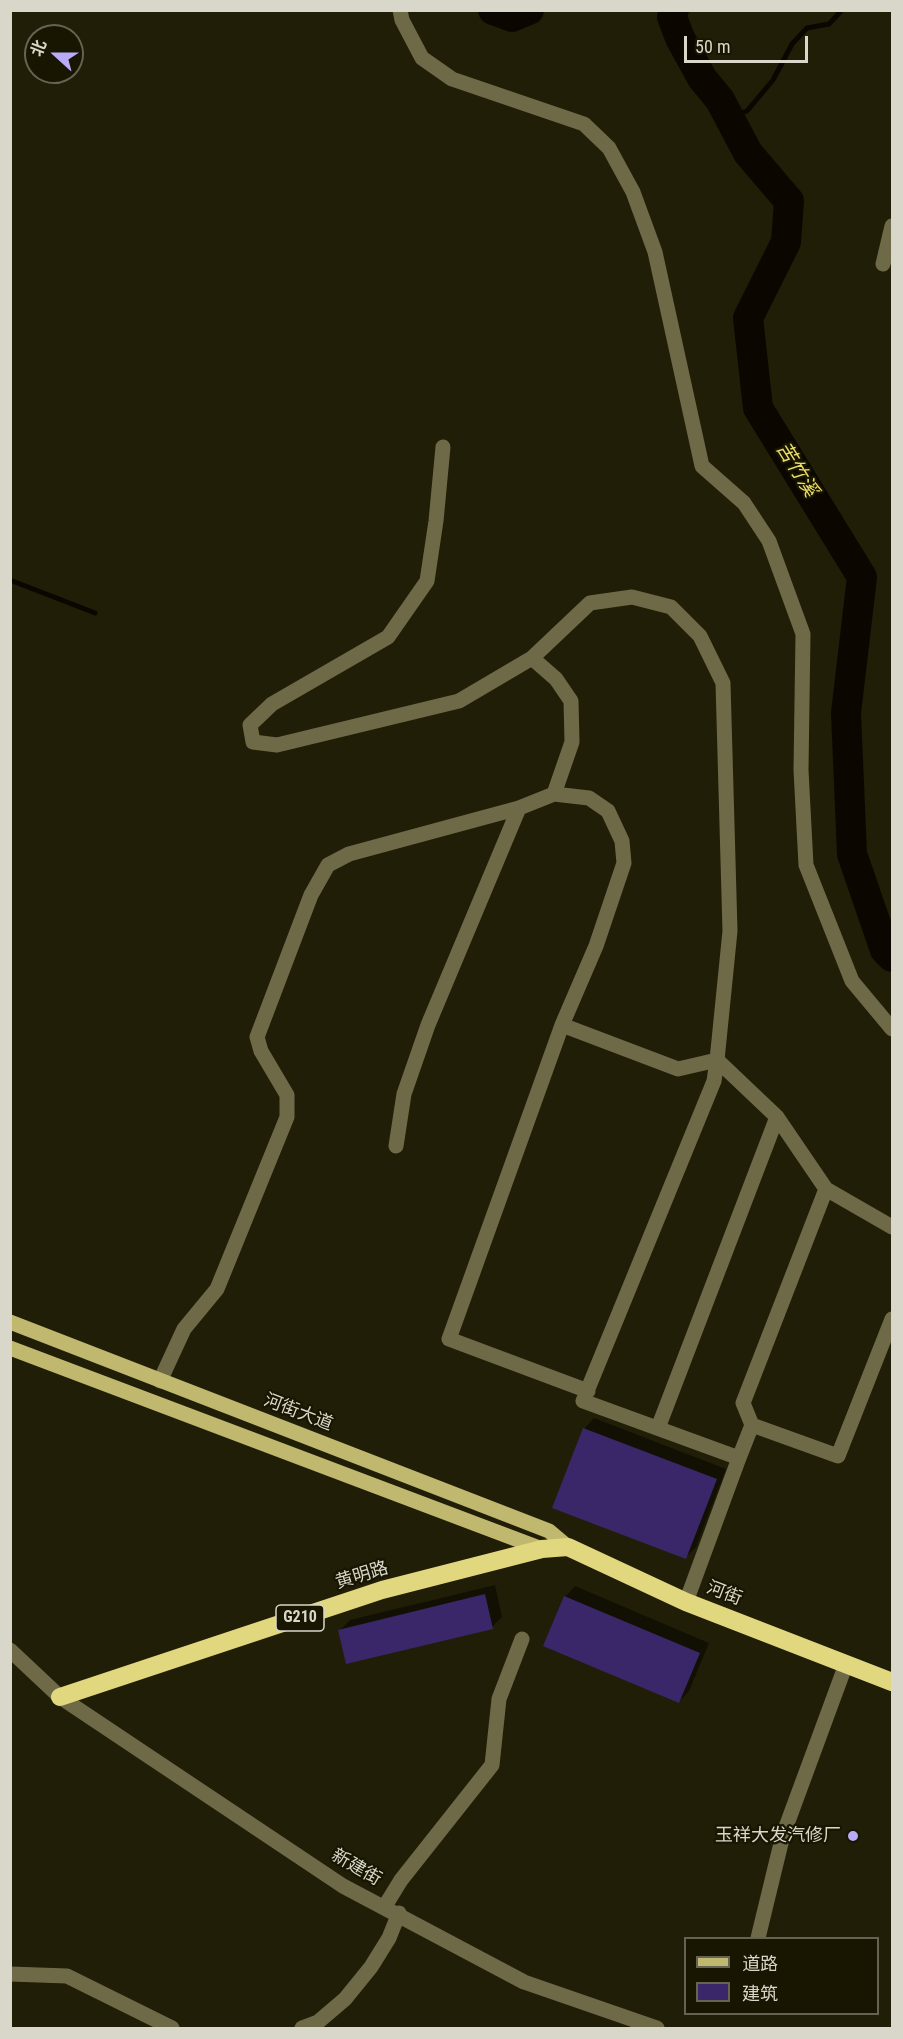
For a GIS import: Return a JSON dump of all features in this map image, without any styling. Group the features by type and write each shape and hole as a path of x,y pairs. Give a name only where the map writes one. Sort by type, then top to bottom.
{"highway":[{"name":"G210","path":"542,1550 567,1547"},
{"name":"河街","path":"567,1547 686,1602 892,1682"},
{"name":"黄明路","path":"60,1697 382,1590 542,1550"}],"main road":[{"name":"河街大道","path":"10,1322 549,1531 567,1547"},
{"path":"10,1348 542,1550"}],"street":[{"path":"400,10 402,20 422,58 452,79 584,124 609,148 633,192 655,252 702,466 744,503 769,541 803,634 801,770 806,865 852,981 892,1029"},
{"path":"883,264 892,226"},
{"path":"442,447 436,520 427,581 388,637 272,704 250,725 253,742 277,745 459,701 532,658 590,603 632,597 671,607 700,636 723,683 730,931 714,1081 583,1401 739,1458"},
{"path":"532,658 555,679 571,701 572,742 554,794"},
{"path":"160,1381 184,1329 217,1289 287,1117 287,1095 261,1051 257,1037 311,895 328,865 350,854 519,808 554,794 589,798 608,811 622,841 624,863 596,946 562,1025 449,1340 588,1391"},
{"path":"396,1146 404,1094 428,1025 519,808"},
{"path":"562,1025 678,1069 717,1060"},
{"path":"717,1060 777,1117 826,1189 892,1227"},
{"path":"658,1428 777,1117"},
{"path":"686,1602 752,1425 743,1403 826,1189"},
{"path":"752,1425 838,1456 892,1319"},
{"path":"302,2028 318,2022 345,1999 377,1957 389,1938 392,1910 401,1880 492,1765 499,1699 522,1639"},
{"name":"新建街","path":"10,1650 60,1697 343,1886 524,1982 657,2028"},
{"path":"758,1937 783,1835 846,1664"},
{"path":"10,1974 67,1976 172,2028"}],"building":[{"path":"583,1428 717,1479 686,1559 552,1508"},
{"path":"485,1594 493,1629 346,1664 338,1630"},
{"path":"564,1596 700,1653 679,1703 543,1646"}],"waterway":[{"name":"苦竹溪","path":"493,10 512,17 529,10"},
{"name":"苦竹溪","path":"674,10 672,17 680,38 702,78 720,100 748,153 789,201 786,242 748,318 758,408 862,577 846,713 852,854 885,950 892,957"},
{"path":"729,117 747,111 773,80 792,44 807,28 829,24 842,10"},
{"path":"10,580 95,613"}],"place":[{"name":"玉祥大发汽修厂","path":"853,1836"}]}
